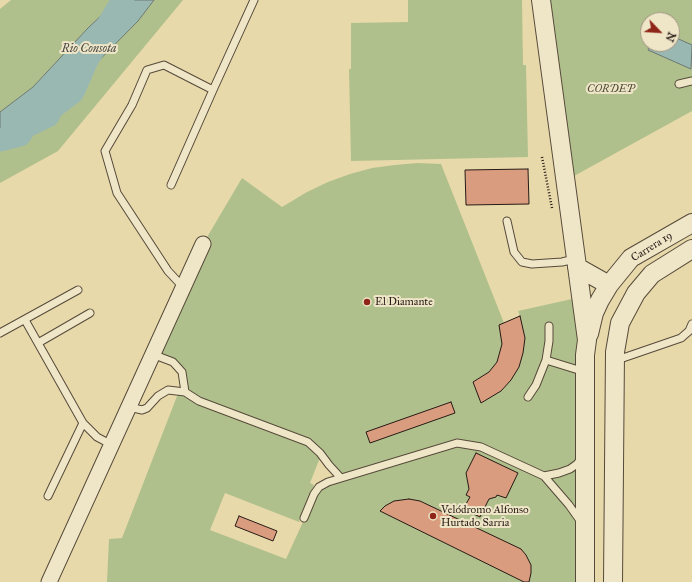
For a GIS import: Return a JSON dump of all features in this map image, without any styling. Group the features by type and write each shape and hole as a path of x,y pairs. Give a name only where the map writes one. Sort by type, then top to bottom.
{"street":[{"path":"541,0 587,340 585,372 585,582"},
{"name":"Carrera 19","path":"587,340 594,314 608,285 631,258 692,223"},
{"path":"49,582 203,244"},
{"name":"Carrera 19","path":"613,582 614,360 620,323 636,293 652,274 692,249"},
{"path":"576,263 608,285"}],"lane":[{"path":"171,185 254,0"},
{"path":"183,287 168,271 117,193 105,151 132,105 147,70 164,65 213,90"},
{"path":"679,84 692,81"},
{"path":"507,221 514,252 522,262 532,264 562,262 576,263"},
{"path":"0,333 78,290"},
{"path":"38,343 90,313"},
{"path":"25,320 83,423 97,437 112,445"},
{"path":"614,360 681,338 690,331 692,324"},
{"path":"528,397 536,384 546,360 549,341 549,326"},
{"path":"152,354 173,362 182,372 185,392"},
{"path":"546,360 585,372"},
{"path":"129,407 142,410 147,408 158,396 168,390 185,392 199,401 308,442 320,453 340,477"},
{"path":"48,496 83,423"},
{"path":"304,518 314,494 319,487 340,477 457,443 482,447 544,476 569,505 585,529"},
{"path":"544,476 570,469 577,464 585,453"}],"green space":[{"path":"11,0 115,0 33,87 0,112 0,9"},
{"path":"154,0 183,0 58,151 0,183 0,142 52,108 138,21"},
{"path":"408,0 522,0 523,65 526,65 528,157 351,161 349,69 351,69 351,23 408,22"},
{"name":"CORDEP","path":"541,0 692,0 692,111 565,181"},
{"path":"418,163 441,164 504,323 520,316 518,311 581,297 585,582 107,582 109,539 122,538 179,391 186,394 182,372 173,362 152,354 203,244 242,178 282,207 307,192 328,182 372,168","holes":["321,455 340,477 318,489 286,559 210,530 225,493 299,522 314,485 310,483"]}],"water":[{"name":"Rio Consota","path":"115,0 154,0 138,21 52,108 0,142 0,112 33,87"},
{"path":"680,40 692,45 691,69 653,52 680,52"}],"building":[{"path":"528,169 529,204 466,205 465,170"},
{"path":"520,316 525,338 519,367 511,380 501,391 481,403 473,382 489,372 497,362 502,344 499,325"},
{"path":"451,402 455,413 370,443 366,432"},
{"path":"476,453 518,473 506,498 497,495 496,497 489,499 480,517 463,509 470,497 466,495 469,489 466,473"},
{"path":"409,499 420,501 521,549 531,565 529,582 524,582 380,511 394,501"},
{"path":"239,516 277,531 273,541 235,526"}],"waterway":[{"path":"0,140 20,135 25,127 48,116 52,108 73,92 87,60 123,0"}],"place":[{"name":"El Diamante","path":"367,302"},
{"name":"Velódromo Alfonso Hurtado Sarria","path":"433,516"}]}
